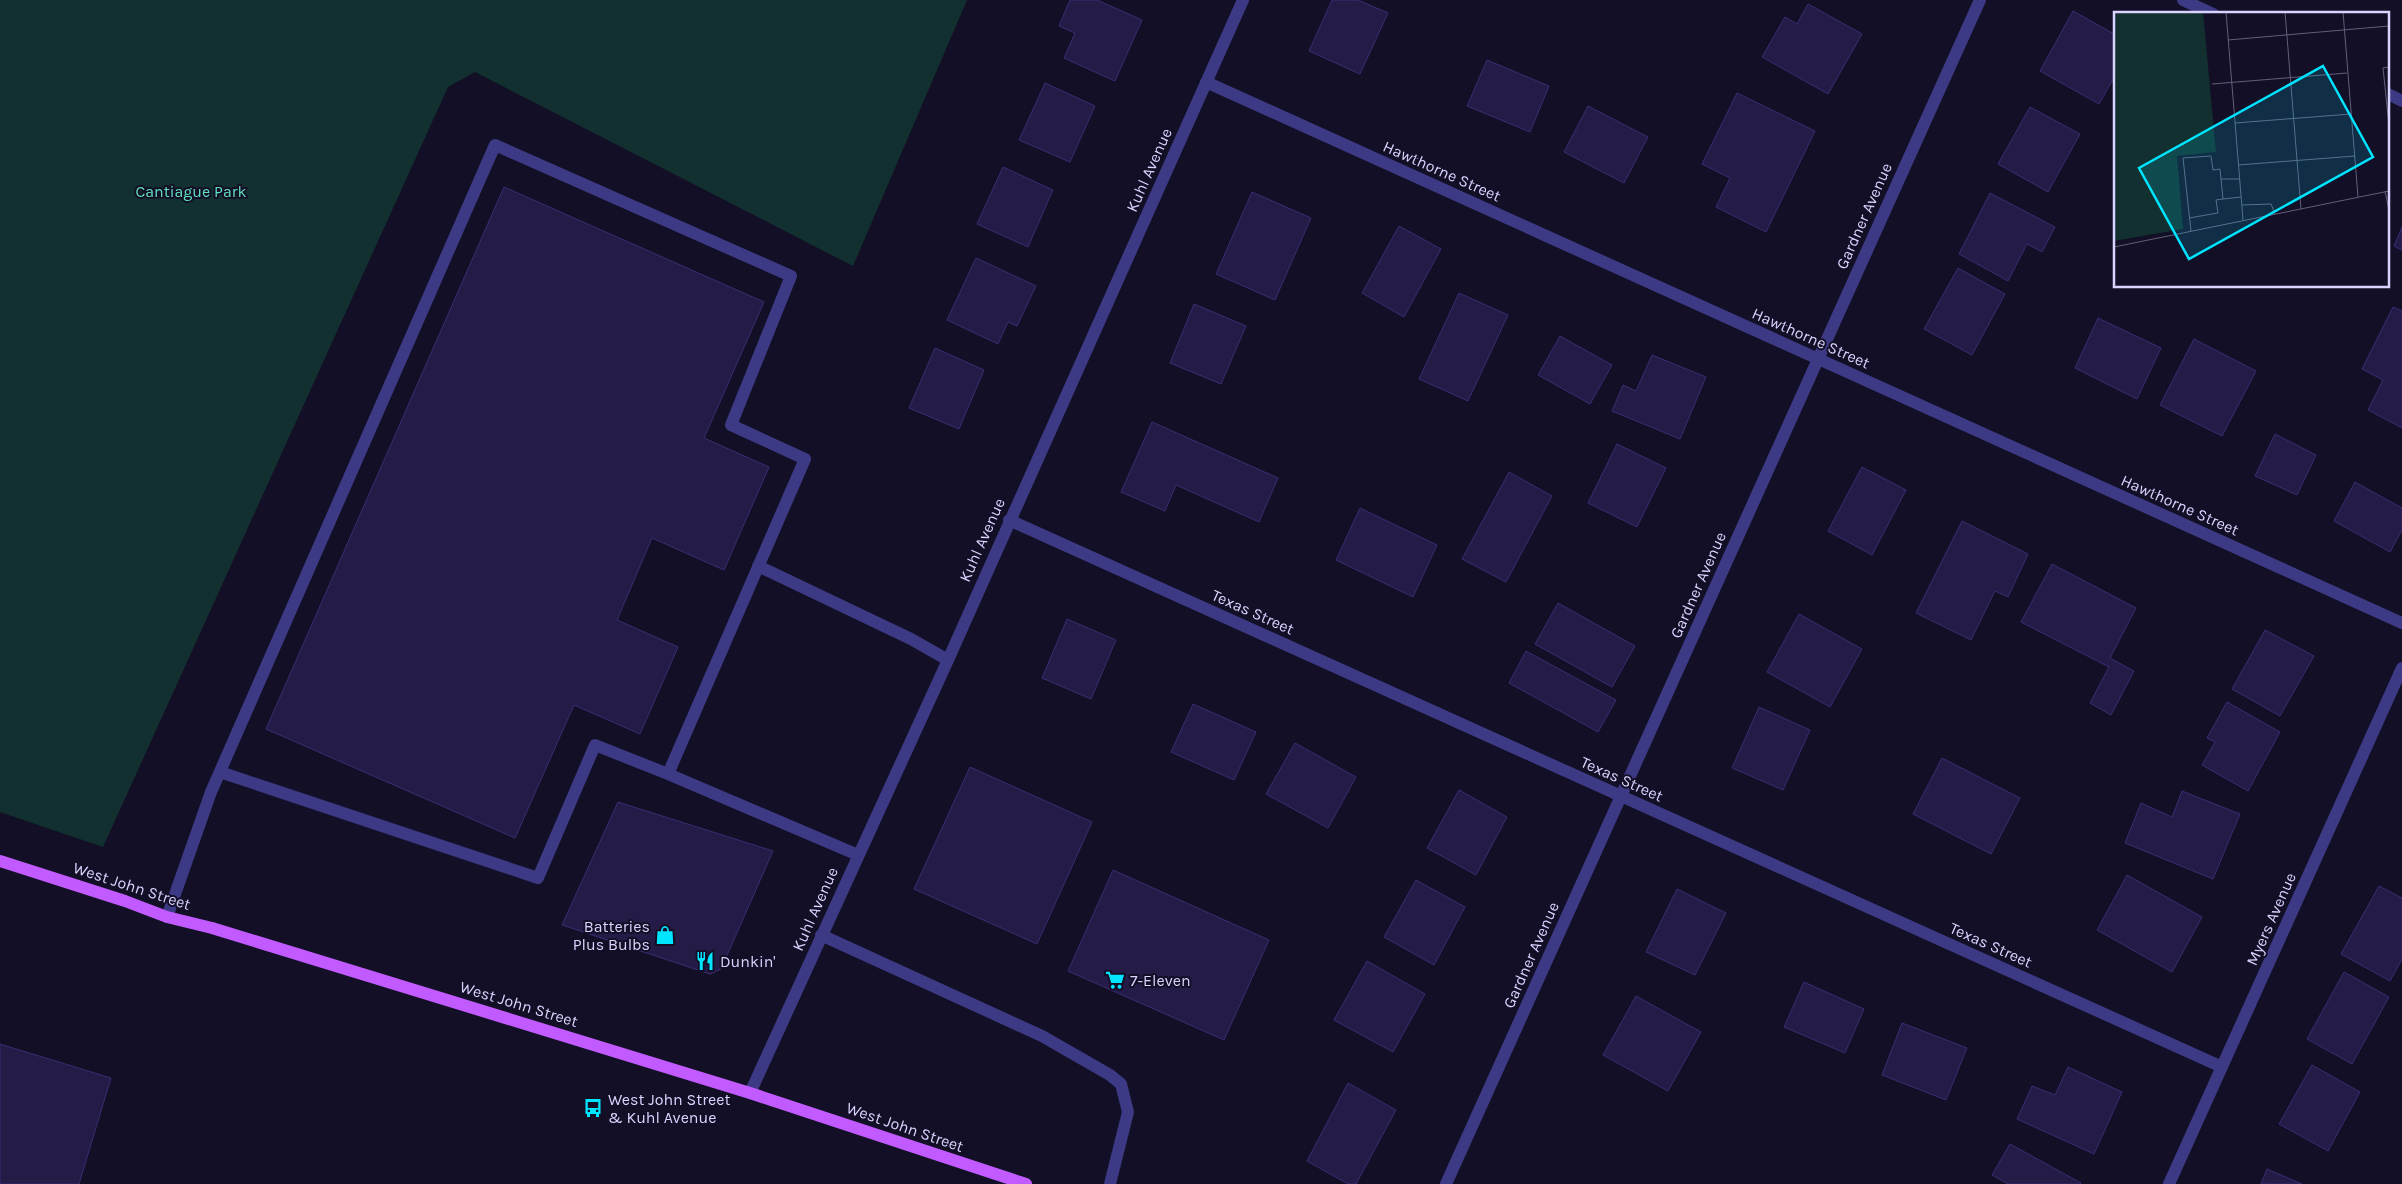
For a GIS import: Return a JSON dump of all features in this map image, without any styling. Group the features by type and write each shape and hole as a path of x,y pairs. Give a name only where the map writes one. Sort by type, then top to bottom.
{"main road":[{"name":"West John Street","path":"0,861 125,901 167,918 212,928 750,1092 1026,1184"}],"street":[{"name":"Kuhl Avenue","path":"750,1092 948,660 1008,520 1244,0"},
{"name":"Gardner Avenue","path":"1446,1184 1980,0"},
{"path":"2183,0 2208,12"},
{"name":"Hawthorne Street","path":"1206,82 2402,623"},
{"path":"2390,95 2402,101"},
{"path":"167,918 220,772 495,144 791,276 731,424 805,459 668,774"},
{"name":"Texas Street","path":"1008,520 2222,1067"},
{"path":"758,566 911,639 948,660"},
{"name":"Myers Avenue","path":"2169,1184 2402,668"},
{"path":"220,772 538,878 595,745 858,855"},
{"path":"821,936 1042,1036 1115,1080 1123,1090 1128,1112 1110,1184"}],"green space":[{"name":"Cantiague Park","path":"0,0 967,0 853,266 475,72 448,87 103,847 0,812"}],"building":[{"path":"1070,0 1097,0 1142,20 1115,81 1064,58 1075,33 1059,26"},
{"path":"1332,0 1358,0 1388,13 1360,74 1309,51"},
{"path":"1808,4 1862,34 1828,94 1762,57 1785,17 1797,24"},
{"path":"2073,11 2114,34 2114,78 2099,104 2040,71"},
{"path":"1487,60 1549,86 1530,132 1467,106"},
{"path":"1045,83 1095,106 1070,162 1019,140"},
{"path":"1737,93 1815,131 1766,232 1716,207 1730,178 1702,164"},
{"path":"1588,106 1648,137 1624,183 1564,152"},
{"path":"2030,107 2080,134 2048,192 1998,164"},
{"path":"1003,167 1053,190 1028,247 977,224"},
{"path":"504,187 764,302 704,438 769,467 724,570 652,538 617,620 678,647 640,734 574,705 515,838 266,729"},
{"path":"1252,192 1311,218 1275,300 1216,274"},
{"path":"1990,193 2055,227 2042,252 2027,244 2008,281 1959,254"},
{"path":"1399,226 1441,249 1404,317 1362,293"},
{"path":"2402,227 2402,250 2394,246"},
{"path":"976,258 1036,286 1017,326 1008,322 998,344 947,320"},
{"path":"1958,268 2005,294 1972,355 1924,329"},
{"path":"1459,293 1508,315 1468,401 1419,379"},
{"path":"1194,304 1246,326 1221,384 1170,363"},
{"path":"2393,307 2402,311 2402,428 2368,410 2383,380 2362,369"},
{"path":"2098,318 2161,348 2137,399 2075,368"},
{"path":"1560,336 1612,365 1590,404 1538,375"},
{"path":"2194,339 2256,371 2222,436 2160,405"},
{"path":"935,348 984,370 959,429 909,408"},
{"path":"1652,355 1706,377 1680,439 1612,411 1623,385 1636,391"},
{"path":"1152,422 1278,478 1259,522 1176,485 1165,511 1121,492"},
{"path":"2275,434 2316,455 2297,495 2255,476"},
{"path":"1617,444 1666,468 1637,527 1588,503"},
{"path":"1862,467 1906,490 1872,555 1828,531"},
{"path":"1509,472 1552,496 1506,582 1462,559"},
{"path":"2355,482 2402,508 2402,530 2390,552 2334,521"},
{"path":"1360,508 1437,545 1413,597 1336,560"},
{"path":"1962,521 2028,554 2008,597 1995,591 1971,640 1916,613"},
{"path":"2052,564 2136,608 2110,658 2134,671 2111,715 2090,703 2109,667 2021,622"},
{"path":"1558,603 1635,646 1612,687 1535,644"},
{"path":"1799,614 1862,649 1830,707 1767,672"},
{"path":"1067,619 1116,640 1091,699 1042,678"},
{"path":"2265,630 2314,656 2280,716 2232,689"},
{"path":"1526,651 1616,700 1598,732 1509,683"},
{"path":"2227,702 2280,732 2248,791 2202,765 2215,742 2207,738"},
{"path":"1193,704 1256,732 1234,780 1171,752"},
{"path":"1759,707 1810,730 1783,790 1732,768"},
{"path":"1295,743 1356,777 1328,828 1266,794"},
{"path":"1942,758 2020,798 1991,854 1913,814"},
{"path":"970,767 1092,822 1037,944 914,889"},
{"path":"1459,790 1507,817 1476,875 1427,848"},
{"path":"2182,791 2240,814 2213,879 2125,843 2141,803 2172,817"},
{"path":"618,802 773,851 721,969 710,974 562,925"},
{"path":"1113,870 1269,940 1224,1040 1068,971"},
{"path":"2127,875 2202,917 2172,972 2097,930"},
{"path":"1416,880 1465,907 1434,965 1384,937"},
{"path":"2379,886 2402,898 2402,959 2390,981 2341,954"},
{"path":"1677,889 1726,913 1695,975 1646,952"},
{"path":"1367,961 1425,994 1393,1052 1334,1020"},
{"path":"2344,972 2389,997 2352,1064 2307,1039"},
{"path":"1804,982 1864,1009 1845,1053 1784,1027"},
{"path":"1636,996 1701,1032 1668,1091 1603,1055"},
{"path":"1902,1023 1967,1048 1946,1100 1882,1075"},
{"path":"0,1044 111,1078 79,1184 0,1184"},
{"path":"2312,1065 2360,1092 2328,1151 2279,1124"},
{"path":"2068,1067 2122,1092 2094,1154 2017,1119 2032,1086 2055,1095"},
{"path":"1348,1083 1396,1110 1356,1184 1348,1184 1307,1161"},
{"path":"2010,1144 2081,1183 2008,1184 1992,1175"},
{"path":"2267,1169 2302,1184 2261,1184"}],"place":[{"name":"Batteries Plus Bulbs","path":"665,935"},
{"name":"Dunkin'","path":"705,961"},
{"name":"7-Eleven","path":"1115,980"},
{"name":"West John Street & Kuhl Avenue","path":"593,1108"}]}
